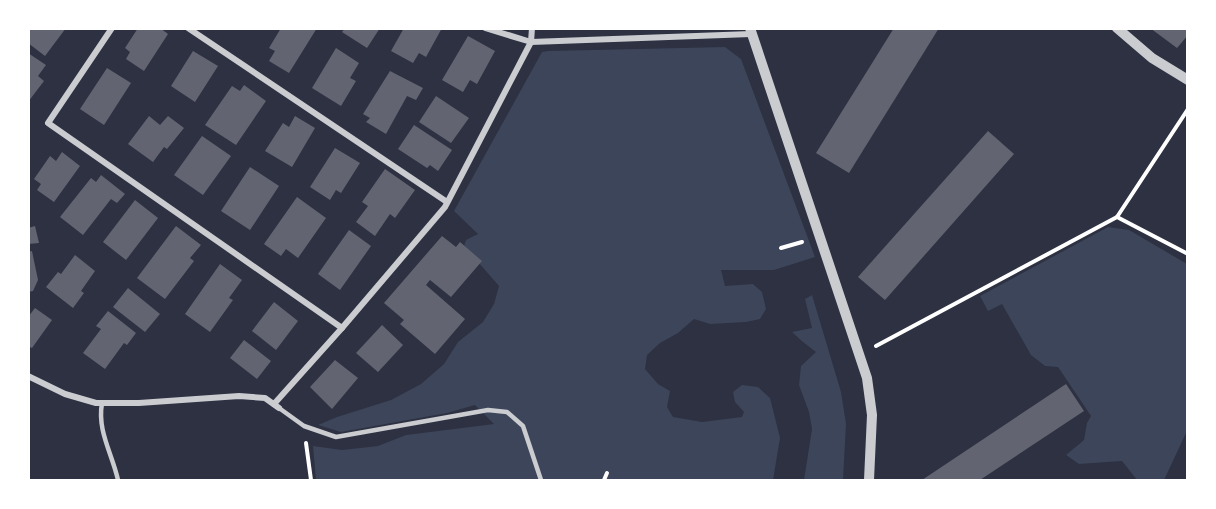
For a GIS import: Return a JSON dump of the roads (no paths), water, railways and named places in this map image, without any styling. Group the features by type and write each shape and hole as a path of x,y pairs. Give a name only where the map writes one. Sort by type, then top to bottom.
{"street":[{"path":"112,28 48,123 342,328"},
{"path":"188,28 447,202"},
{"path":"485,28 531,42 750,32 867,378 872,415 868,480"},
{"path":"28,376 65,394 96,403 138,403 239,396 266,398 276,406 447,202 531,42 531,28"},
{"path":"1117,28 1152,58 1188,80"}],"lane":[{"path":"102,403 100,416 104,437 118,480"},
{"path":"276,406 304,426 336,437 488,410 507,412 522,426 541,480"}]}
